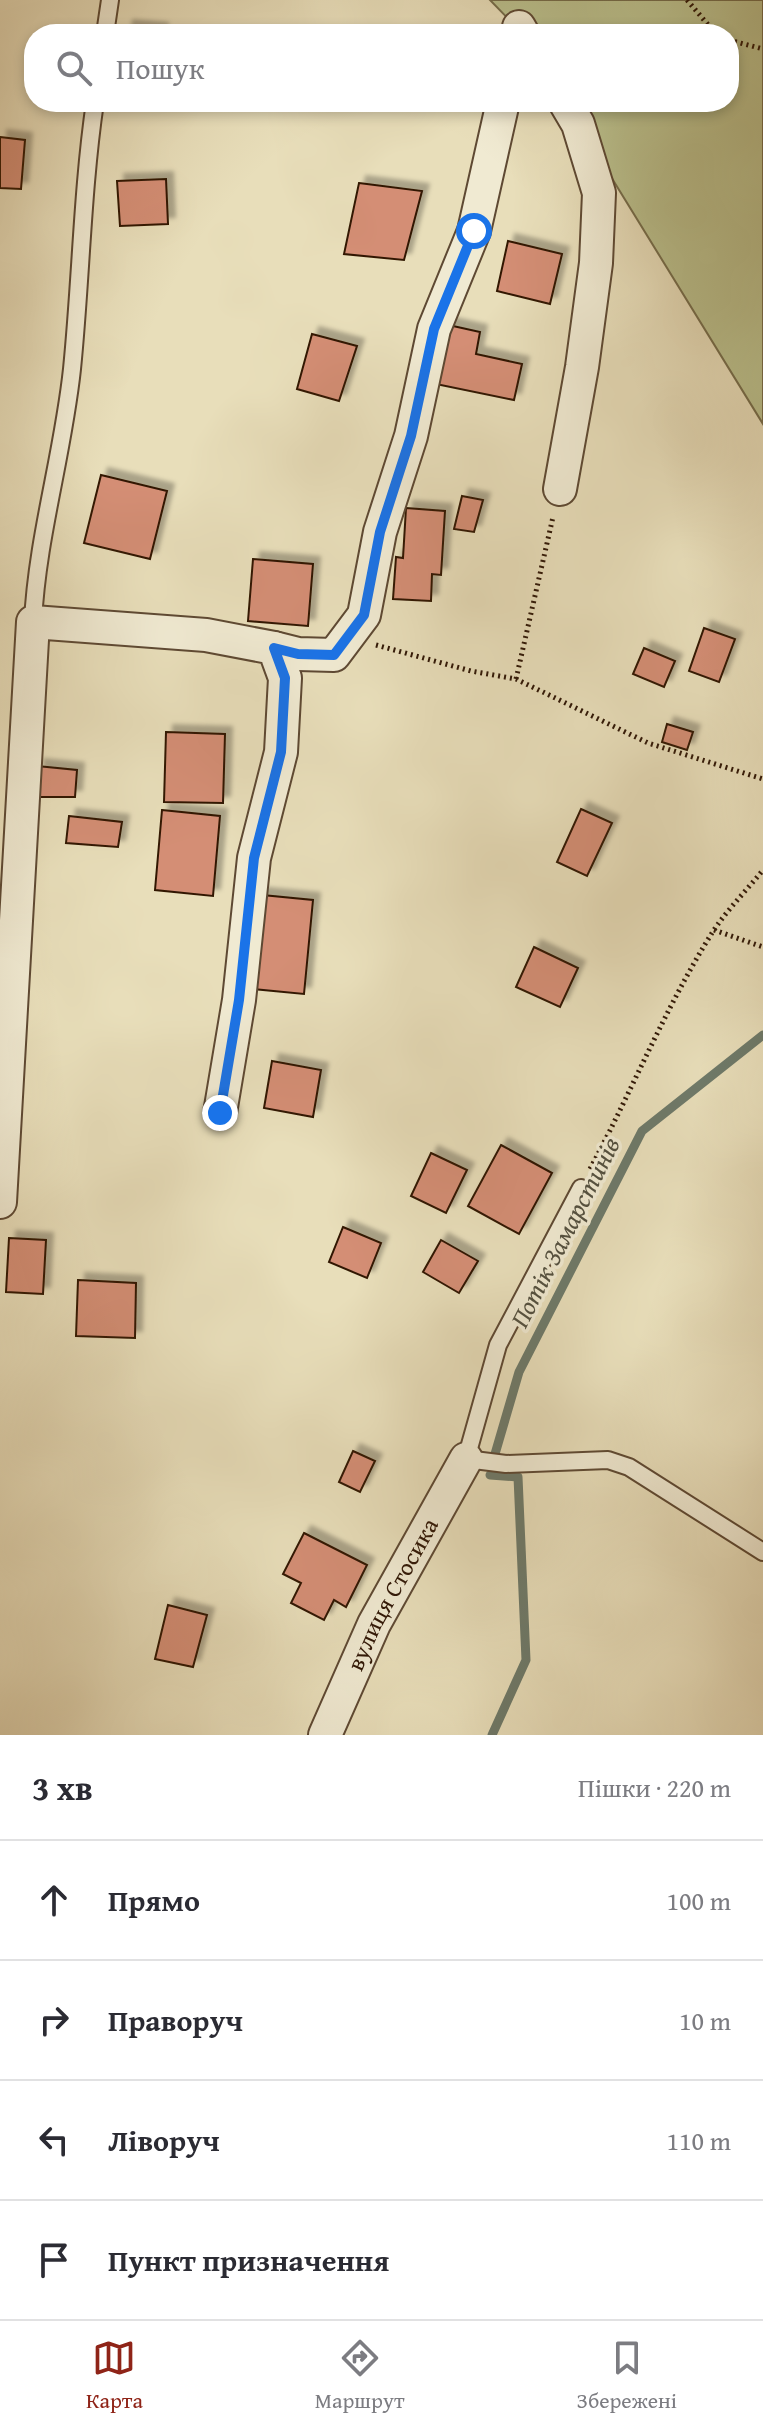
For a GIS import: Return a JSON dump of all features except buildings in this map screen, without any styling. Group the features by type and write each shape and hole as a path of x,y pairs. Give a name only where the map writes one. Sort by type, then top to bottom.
{"street":[{"path":"0,1202 33,622 206,635 298,654 334,655 364,615 380,532 411,436 434,329 474,231 501,112"},
{"path":"560,489 582,367 596,263 599,193 578,124 571,112"},
{"path":"220,1113 239,1000 254,858 281,752 285,678 274,648"},
{"name":"вулиця Стосика","path":"325,1735 374,1624 466,1459"}],"lane":[{"path":"106,24 110,0"},
{"path":"33,622 35,576 72,372 94,112"},
{"path":"581,1188 498,1345 466,1459 506,1464 608,1460 629,1467 763,1552"}],"path":[{"path":"687,0 707,24"},
{"path":"739,43 763,49"},
{"path":"516,679 560,489"},
{"path":"348,636 471,671 516,679 648,743 763,779"},
{"path":"581,1188 629,1096 667,1011 714,930 763,870"},
{"path":"714,930 763,947"}],"green space":[{"path":"490,0 763,0 763,424 571,112 739,112 739,24 513,24"}],"waterway":[{"name":"Потік Замарстинів","path":"495,1454 519,1372 642,1131 763,1035"},
{"name":"Потік Замарстинів","path":"490,1475 518,1477 526,1660 492,1735"}],"route":[{"path":"220,1113 239,1000 254,858 281,752 285,678 274,648 298,654 334,655 364,615 380,532 411,436 434,329 474,231"}]}
